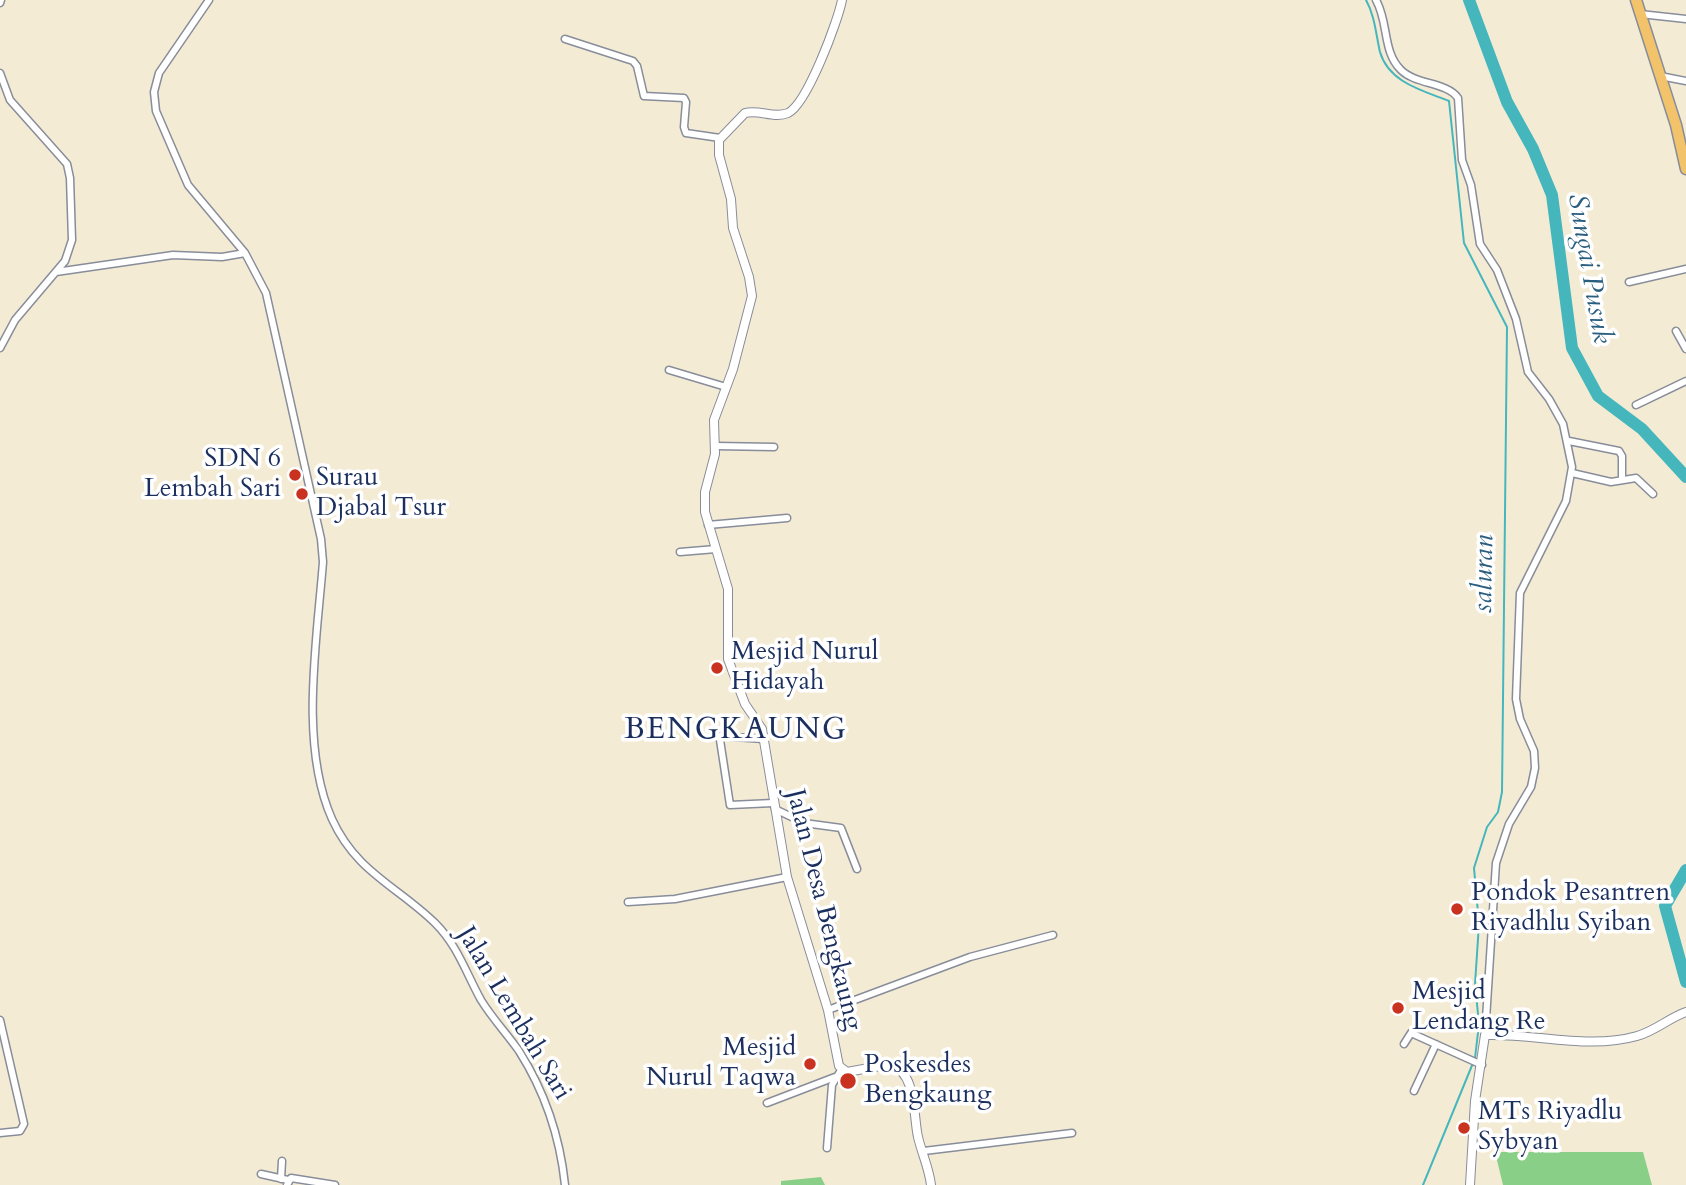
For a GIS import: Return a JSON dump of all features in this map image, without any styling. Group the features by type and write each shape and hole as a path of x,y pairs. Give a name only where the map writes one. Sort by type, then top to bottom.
{"main road":[{"path":"1636,0 1686,167"}],"street":[{"name":"Jalan Lembah Sari","path":"209,0 162,67 155,85 154,104 182,175 245,253 271,309 321,539 323,562 312,713 329,811 347,845 359,859 389,889 428,917 457,950 483,1003 520,1053 547,1104 560,1147 565,1185"},
{"path":"565,39 634,62 644,96 684,98 686,133 720,138 746,113 780,114 793,109 828,46 842,0"},
{"path":"1376,0 1385,22 1388,50 1396,64 1415,80 1451,91 1458,98 1462,160 1471,185 1480,244 1497,270 1516,319 1528,372 1554,407 1569,441 1572,473 1566,501 1520,593 1516,699 1534,751 1535,768 1531,787 1509,824 1496,863 1485,1035 1475,1101 1470,1185"},
{"path":"1640,13 1686,19"},
{"path":"0,74 10,100 64,158 69,171 72,240 57,272 15,320 0,348"},
{"path":"1660,76 1686,81"},
{"name":"Jalan Desa Bengkaung","path":"720,138 719,155 731,199 733,228 749,277 752,296 714,419 715,446 704,500 708,525 729,595 727,645 733,678 750,712 760,723 764,738 787,877 828,1010 838,1073 889,1064 896,1066 911,1091 931,1185"},
{"path":"57,272 173,255 222,257 245,253"},
{"path":"1629,282 1686,269"},
{"path":"1676,331 1686,349"},
{"path":"669,370 726,387"},
{"path":"1636,405 1686,382"},
{"path":"1569,441 1619,451 1622,456 1622,480"},
{"path":"715,446 774,447"},
{"path":"1572,473 1611,482 1637,478 1653,494"},
{"path":"708,525 787,518"},
{"path":"680,552 716,549"},
{"path":"726,728 720,736 730,805 773,805 804,823 841,828 858,869"},
{"path":"720,736 764,738"},
{"path":"628,902 676,899 787,877"},
{"path":"828,1010 970,957 1053,935"},
{"path":"1485,1035 1605,1040 1642,1035 1686,1012"},
{"path":"0,1020 24,1124 20,1132 0,1133"},
{"path":"1404,1044 1411,1032 1481,1064"},
{"path":"1414,1091 1436,1044"},
{"path":"767,1103 838,1073"},
{"path":"827,1148 838,1073"},
{"path":"924,1151 1072,1133"},
{"path":"282,1161 286,1181"},
{"path":"261,1174 286,1181 310,1180 335,1185"}],"green space":[{"path":"1495,1152 1643,1152 1652,1185 1503,1185"},
{"path":"821,1177 825,1185 781,1185 781,1181"}],"waterway":[{"name":"saluran","path":"1366,0 1380,52 1391,71 1408,84 1449,101 1464,243 1507,327 1502,792 1498,812 1487,827 1474,868 1479,924 1475,984 1479,1024 1475,1058"},
{"name":"Sungai Pusuk","path":"1469,0 1507,102 1533,149 1552,195 1572,348 1598,396 1642,429 1686,477"},
{"name":"Sungai Pusuk","path":"1686,870 1665,906 1686,982"},
{"name":"saluran","path":"1423,1185 1473,1063"}],"place":[{"name":"SDN 6 Lembah Sari","path":"295,475"},
{"name":"Surau Djabal Tsur","path":"302,494"},
{"name":"Mesjid Nurul Hidayah","path":"717,668"},
{"name":"Pondok Pesantren Riyadhlu Syiban","path":"1457,909"},
{"name":"Mesjid Lendang Re","path":"1398,1008"},
{"name":"Mesjid Nurul Taqwa","path":"810,1064"},
{"name":"Poskesdes Bengkaung","path":"848,1081"},
{"name":"MTs Riyadlu Sybyan","path":"1464,1128"}],"district":[{"name":"BENGKAUNG","path":"736,731"}]}
